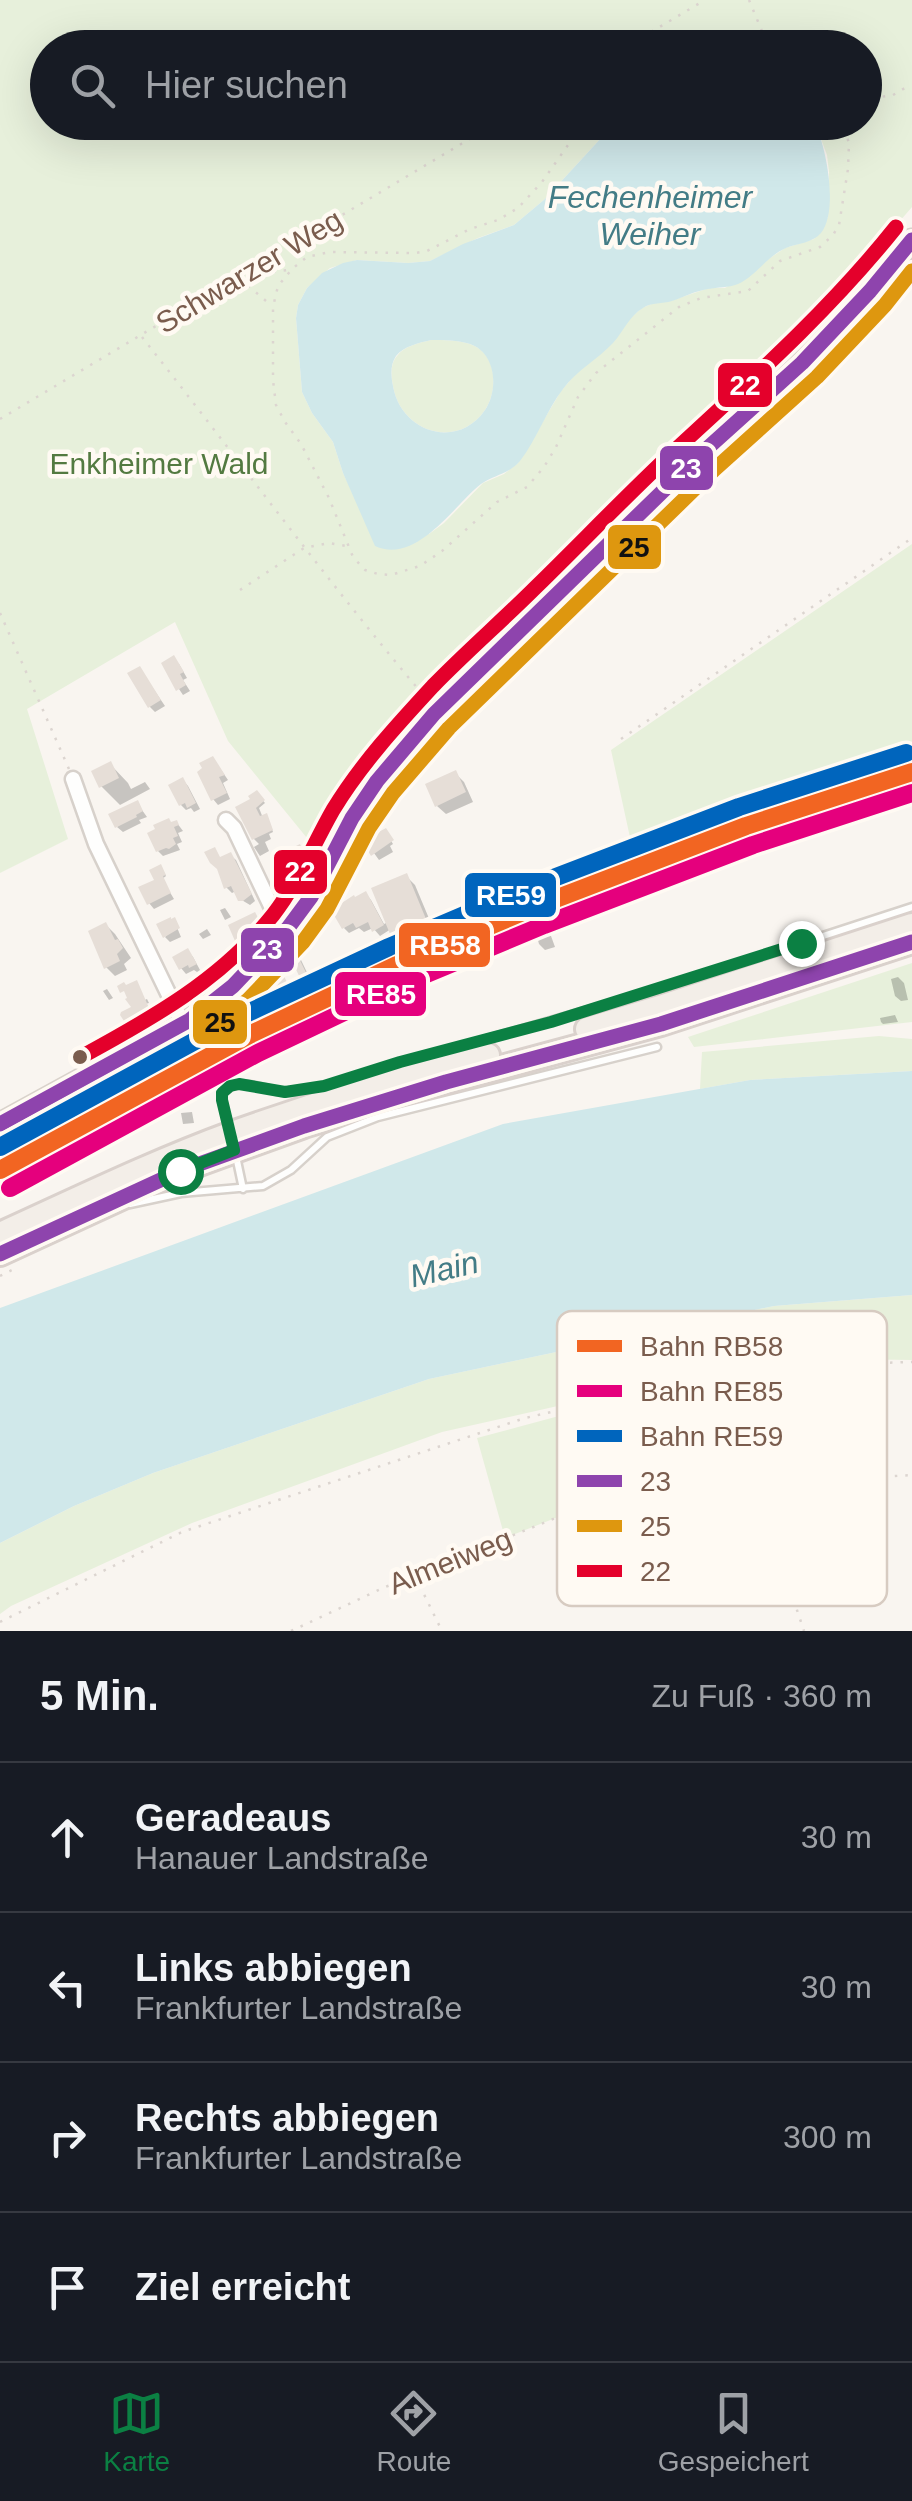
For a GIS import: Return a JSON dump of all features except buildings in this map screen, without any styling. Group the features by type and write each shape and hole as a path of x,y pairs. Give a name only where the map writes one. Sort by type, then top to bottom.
{"main road":[{"path":"0,1254 232,1142 418,1073 664,1006 912,926"},
{"path":"0,1234 172,1157 661,1024 912,942"}],"street":[{"path":"0,1124 182,1024 233,986 288,928 311,897 352,818 377,780 434,714 701,454 802,363 870,292 912,240"},
{"path":"73,779 96,844 182,1024"},
{"path":"226,820 234,828 272,908 288,928"}],"lane":[{"path":"243,1189 222,1100 222,1093 230,1086 246,1084 285,1092 324,1086 651,992 912,907"},
{"path":"98,1207 142,1203 181,1193 263,1186 281,1177 327,1137 378,1117 657,1047"}],"path":[{"path":"654,30 705,0"},
{"path":"749,0 762,30"},
{"path":"882,97 910,84"},
{"name":"Schwarzer Weg","path":"0,420 468,140"},
{"path":"572,140 542,182 518,208 498,220 414,253 330,252 307,257 278,286 273,307 276,405 329,498 352,558 365,570 391,575 420,566 442,552 498,502 528,487 556,447 578,396 596,373 679,307 701,298 748,291 780,260 820,247 839,224 848,170 848,140"},
{"path":"237,277 292,269"},
{"path":"237,277 273,307"},
{"path":"141,336 359,619 425,697 570,546 690,432 804,336"},
{"path":"621,739 912,538"},
{"path":"240,590 304,548 329,543 347,546"},
{"path":"0,612 73,779"},
{"path":"887,1363 912,1362"},
{"path":"0,1622 182,1532 525,1418 557,1411"},
{"name":"Almeiweg","path":"887,1476 912,1474"},
{"name":"Almeiweg","path":"291,1631 414,1575 557,1517"},
{"path":"414,1575 442,1631"},
{"path":"796,1606 804,1631"}],"green space":[{"name":"Enkheimer Wald","path":"0,0 912,0 912,207 760,383 597,530 371,765 320,854 228,741 175,622 27,709 68,839 0,873","holes":["30,30 882,30 882,140 821,140 827,155 828,217 814,239 785,248 725,288 709,288 642,308 561,391 518,463 483,483 429,534 362,512 333,442 302,392 298,305 307,288 330,268 357,260 430,261 514,225 545,199 599,140 30,140"]},
{"path":"431,340 470,344 486,355 493,372 492,392 485,410 460,430 432,431 407,415 398,402 392,378 395,359 408,347"},
{"path":"912,544 912,758 635,849 611,750"},
{"path":"912,963 912,1022 694,1047 688,1037"},
{"path":"879,1036 912,1039 912,1071 750,1080 700,1089 702,1052"},
{"path":"912,1295 912,1360 887,1360 887,1311 750,1311"},
{"path":"557,1352 557,1406 442,1432 192,1523 0,1614 0,1543 153,1473 429,1379"},
{"path":"557,1416 557,1517 505,1538 477,1438"}],"water":[{"name":"Fechenheimer Weiher","path":"599,140 821,140 830,194 826,223 818,236 779,252 738,284 699,291 638,311 613,343 563,389 516,465 481,484 420,540 391,550 375,546 333,442 302,392 298,305 322,273 343,263 430,261 514,225 545,199","holes":["431,340 461,342 479,349 490,363 493,382 489,402 474,422 460,430 432,431 407,415 398,402 393,363 396,356 412,345"]},
{"name":"Main","path":"912,1071 912,1295 750,1311 557,1311 557,1352 429,1379 153,1473 0,1543 0,1308 503,1124 750,1080"}],"railway":[{"path":"12,1163 123,1091"}],"rail line":[{"name":"RE59","path":"0,1147 239,1017 389,947 530,887 739,807 906,753"},
{"name":"RB58","path":"0,1170 249,1035 397,965 537,906 746,826 912,772"},
{"name":"RE85","path":"10,1188 258,1053 405,983 753,845 912,793"}],"transit line":[{"name":"22","path":"79,1058 184,996 253,938 290,890 344,793 406,715 788,344 844,288 896,227"},
{"name":"23","path":"0,1124 190,1020 233,986 288,928 311,897 352,818 377,781 434,714 701,454 802,363 912,240"},
{"name":"25","path":"10,1142 200,1038 248,1000 303,942 327,909 369,828 393,793 449,728 715,469 817,377 912,271"},
{"name":"23","path":"0,1254 180,1171 304,1126 446,1082 661,1024 912,942"}],"route":[{"path":"180,1171 234,1150 222,1100 224,1089 230,1086 246,1084 285,1092 324,1086 551,1022 801,943"}]}
